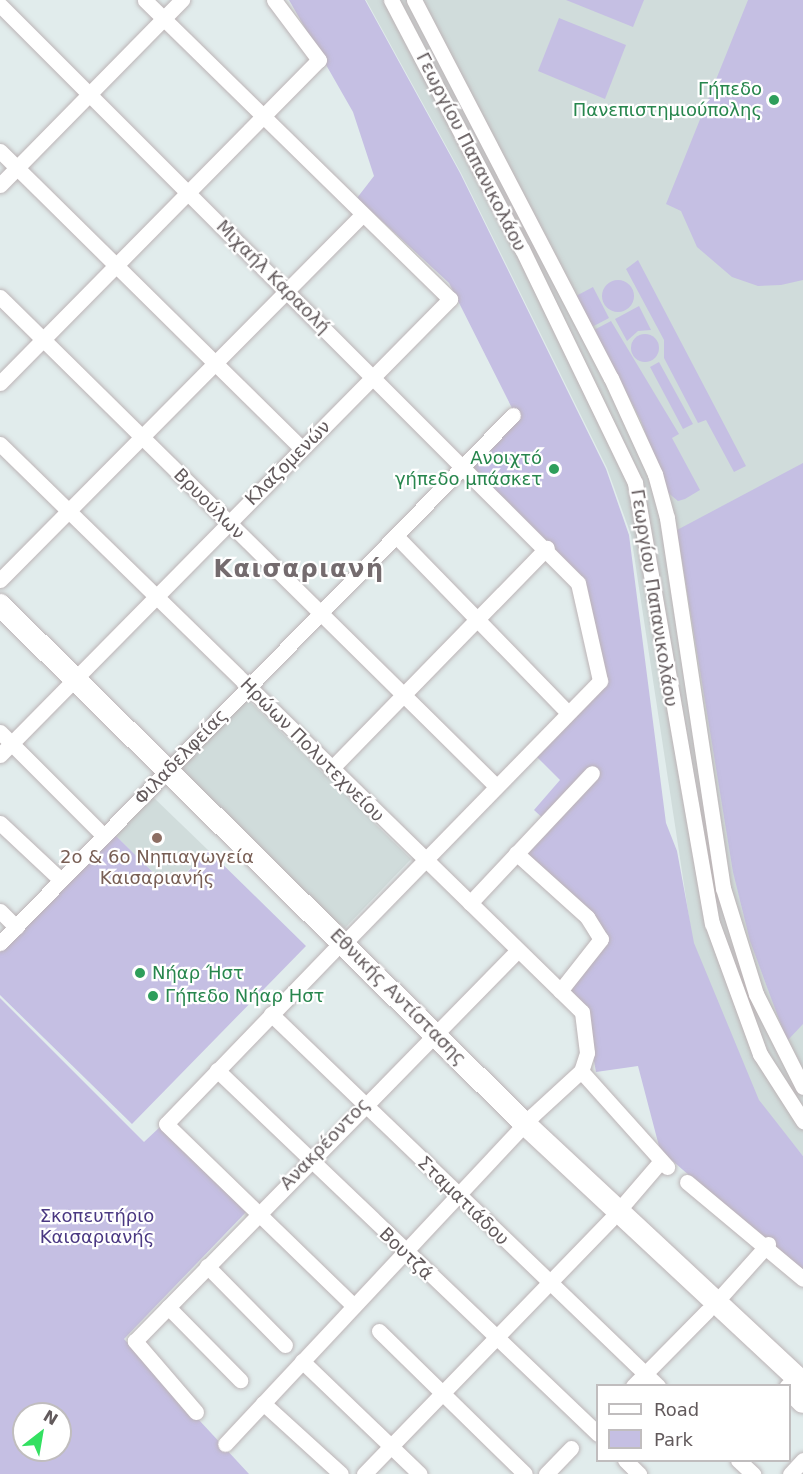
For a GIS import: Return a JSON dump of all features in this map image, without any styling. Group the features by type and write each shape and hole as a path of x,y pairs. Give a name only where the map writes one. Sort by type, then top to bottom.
{"main road":[{"name":"Εθνικής Αντίστασης","path":"0,605 70,683 521,1128 711,1307 784,1384"},
{"name":"Εθνικής Αντίστασης","path":"0,623 70,683"},
{"name":"Εθνικής Αντίστασης","path":"711,1307 803,1383"},
{"path":"791,1391 803,1402"}],"street":[{"path":"0,580 363,214 145,0"},
{"path":"0,185 182,0"},
{"path":"0,382 320,60 274,0"},
{"name":"Γεωργίου Παπανικολάου","path":"391,0 522,249 636,483 712,923 760,1054 803,1121"},
{"name":"Γεωργίου Παπανικολάου","path":"414,0 606,369 655,474 667,518 723,888 756,994 803,1087"},
{"name":"Μιχαήλ Καραολή","path":"0,5 547,548 578,583 600,681 568,713"},
{"path":"0,150 302,449"},
{"name":"Κλαζομενών","path":"0,754 450,299 363,214"},
{"name":"Βρυούλων","path":"0,297 496,786"},
{"name":"Φιλαδελφείας","path":"0,943 513,416"},
{"name":"Ηρώων Πολυτεχνείου","path":"0,444 424,861 582,1011 587,1053 581,1071"},
{"path":"353,1305 256,1214 166,1124 271,1014 568,713 397,537"},
{"path":"331,769 547,548"},
{"path":"0,732 104,836"},
{"path":"470,903 592,773"},
{"path":"0,823 61,880"},
{"path":"516,854 587,917 601,939 560,991"},
{"path":"0,911 16,927"},
{"name":"Ανακρέοντος","path":"196,1412 135,1341 309,1159 518,950"},
{"name":"Σταματιάδου","path":"271,1014 656,1384"},
{"name":"Βουτζά","path":"217,1070 404,1253 493,1337 595,1428"},
{"path":"225,1443 521,1128 581,1071 664,1164 493,1337 364,1474"},
{"path":"687,1182 768,1244 803,1279"},
{"path":"635,1384 711,1307 768,1244"},
{"path":"207,1266 285,1345"},
{"path":"168,1307 240,1380"},
{"path":"379,1331 525,1474"},
{"path":"302,1361 420,1474"},
{"path":"263,1402 341,1474"},
{"path":"546,1474 571,1448"},
{"path":"790,1474 803,1460"},
{"path":"626,1462 639,1474"},
{"path":"739,1462 753,1474"}],"shaded area":[{"path":"366,0 803,0 803,1156 757,1099 693,944 631,535 607,468 461,173"},
{"path":"247,699 411,859 343,930 179,770"},
{"name":"2ο & 6ο Νηπιαγωγεία Καισαριανής","path":"152,796 208,850 181,878 165,884 115,835"}],"green space":[{"path":"289,0 365,0 460,173 606,469 629,535 666,823 677,851 694,943 759,1100 803,1156 803,1274 660,1150 638,1066 596,1072 585,1011 566,990 603,941 523,855 549,824 534,810 560,780 534,754 606,684 582,581 473,467 518,420 449,283 357,198 374,176 353,112"},
{"path":"566,0 644,0 633,27"},
{"path":"748,0 803,0 803,280 781,285 758,286 732,277 697,247 681,211 666,204"},
{"path":"559,18 626,45 605,99 538,71"},
{"path":"638,260 746,466 734,472 706,420 698,423 664,358 664,340 626,269"},
{"path":"618,280 629,285 634,296 629,307 618,312 607,307 602,296 607,285"},
{"path":"593,287 609,318 592,327 576,296"},
{"path":"639,306 651,330 638,331 627,341 615,319"},
{"path":"611,321 679,434 672,438 700,490 685,499 678,501 667,492 641,421 594,330"},
{"path":"645,334 655,338 659,348 655,358 645,362 635,358 631,348 635,338"},
{"path":"659,362 693,424 683,429 650,367"},
{"path":"803,463 803,1024 787,1041 750,941 733,872 677,530"},
{"name":"Νήαρ Ήστ","path":"115,835 165,884 176,873 182,878 208,850 306,946 132,1124 0,995 0,952"},
{"name":"Σκοπευτήριο Καισαριανής","path":"0,998 144,1142 161,1126 248,1210 124,1339 249,1474 0,1474"}],"place":[{"name":"Γήπεδο Πανεπιστημιούπολης","path":"774,100"},
{"name":"Ανοιχτό γήπεδο μπάσκετ","path":"554,469"},
{"name":"2ο & 6ο Νηπιαγωγεία Καισαριανής","path":"157,838"},
{"name":"Νήαρ Ήστ","path":"140,973"},
{"name":"Γήπεδο Νήαρ Ηστ","path":"153,996"}],"district":[{"name":"Καισαριανή","path":"299,570"}]}
